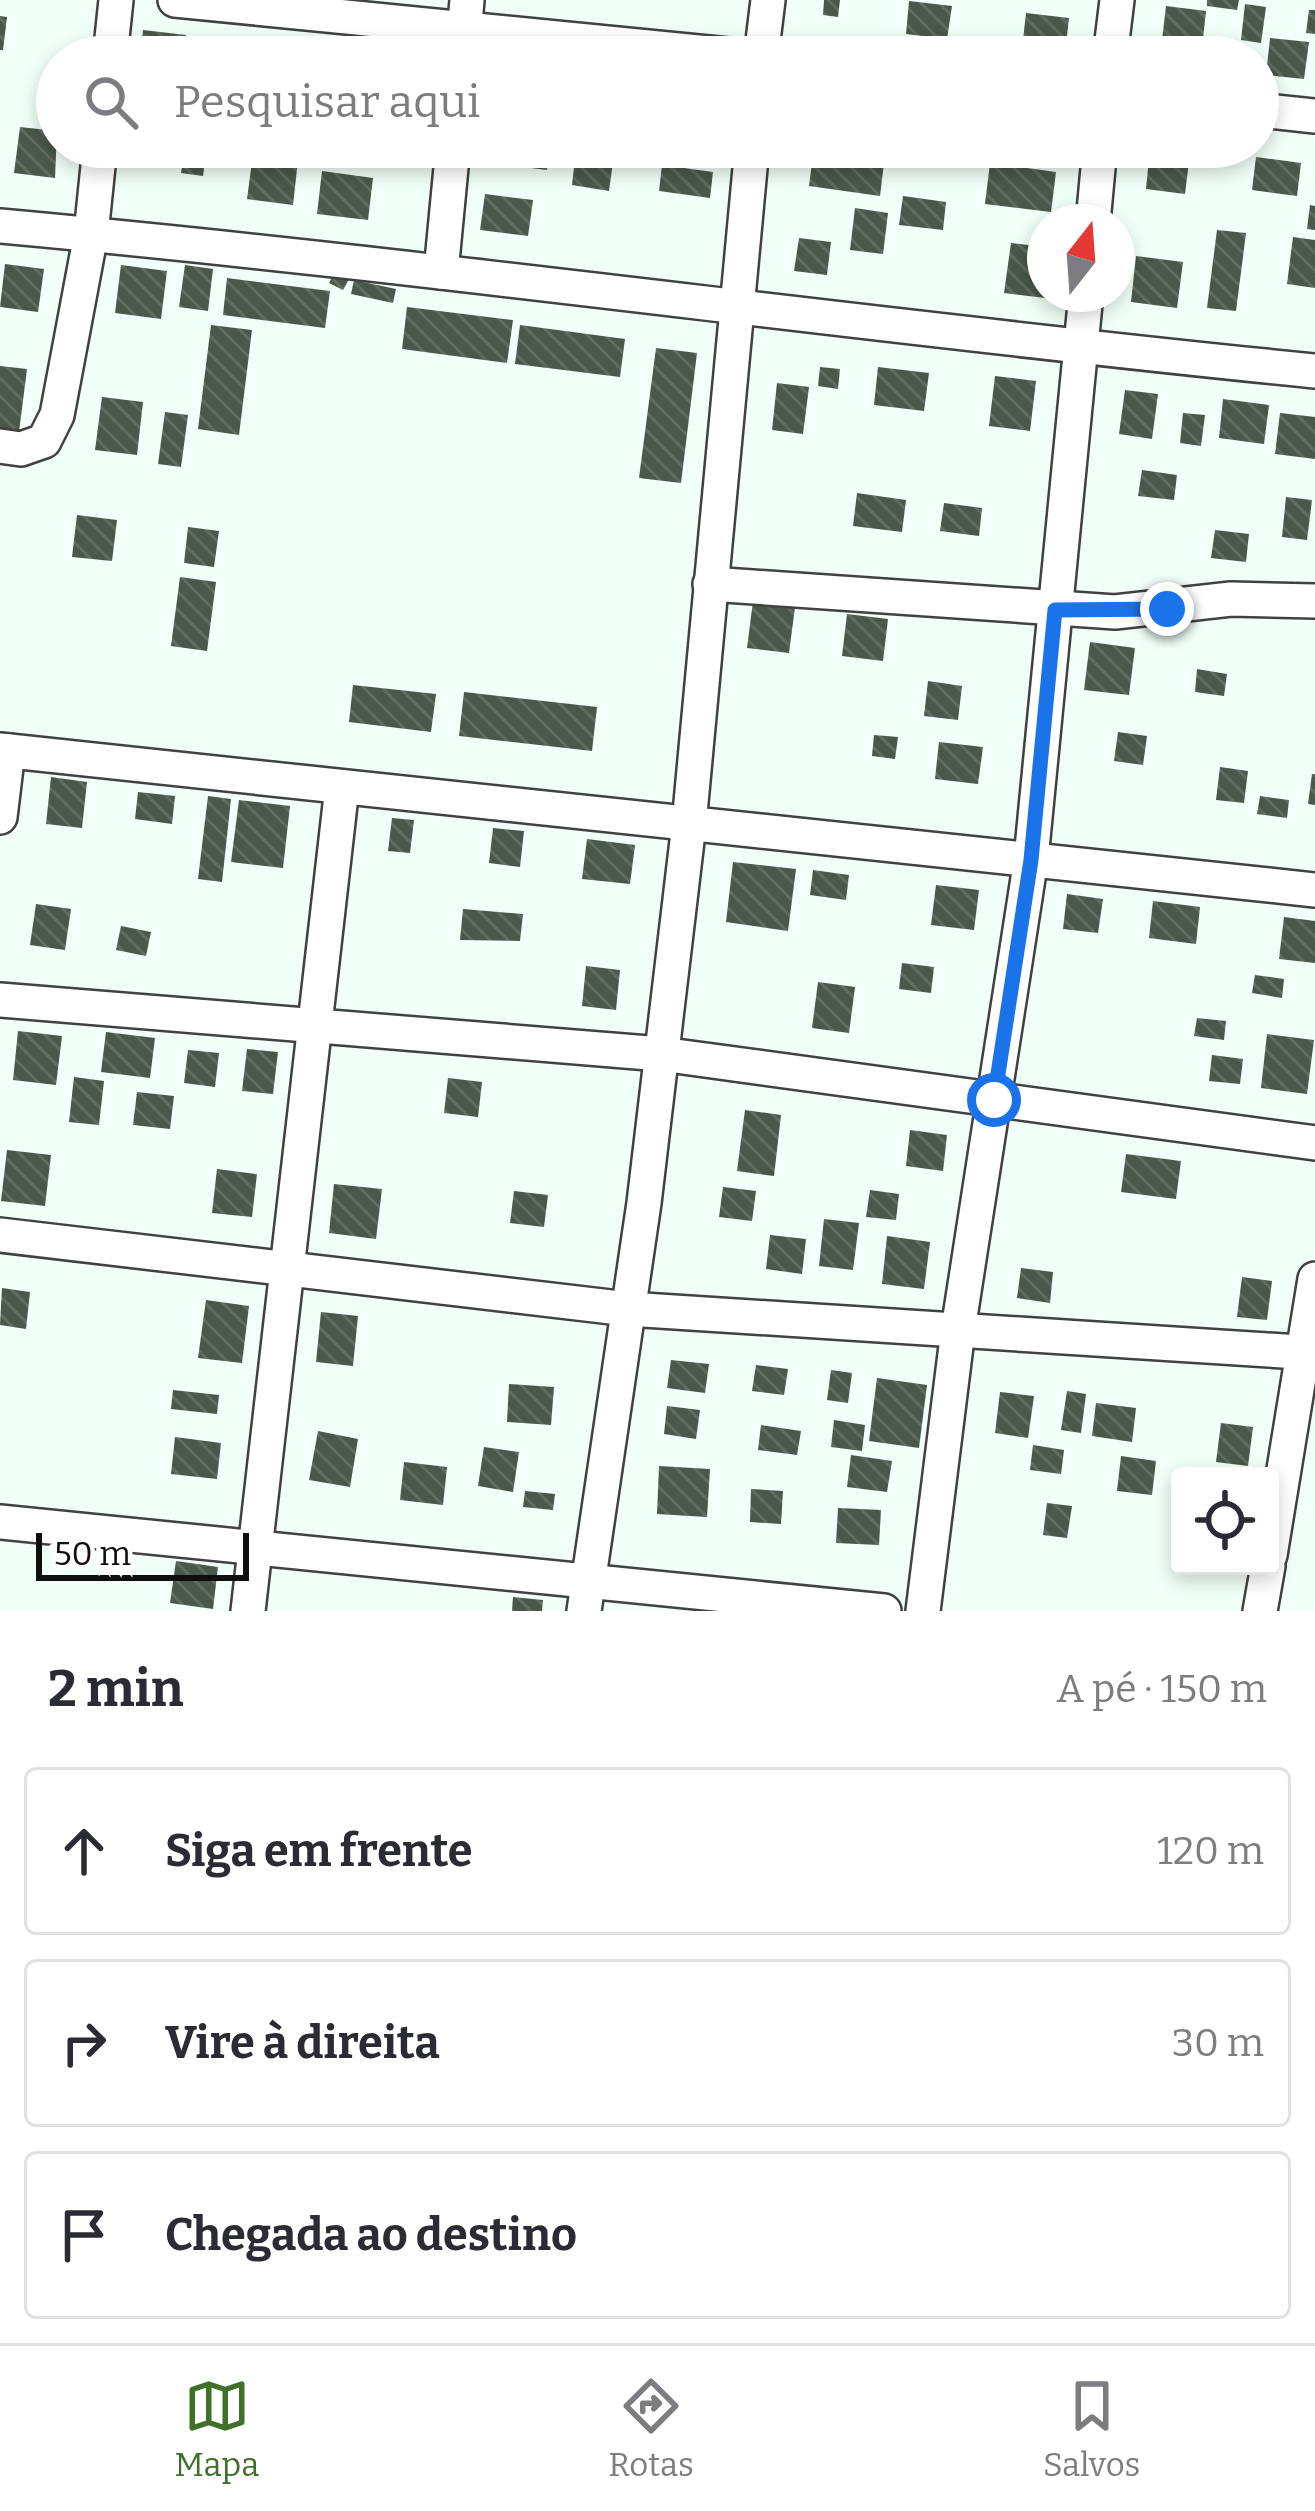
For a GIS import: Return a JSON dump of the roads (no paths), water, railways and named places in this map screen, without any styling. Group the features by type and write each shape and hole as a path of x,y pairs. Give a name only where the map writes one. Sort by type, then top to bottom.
{"street":[{"path":"112,36 116,0"},
{"path":"175,0 543,36"},
{"path":"763,36 767,0"},
{"path":"1113,36 1117,0"},
{"path":"1279,112 1315,116"},
{"path":"0,446 21,448 44,441 57,415 91,234 98,168"},
{"path":"441,272 451,168"},
{"path":"586,1597 689,824 750,168"},
{"path":"1095,204 1098,168"},
{"path":"0,226 1315,371"},
{"path":"923,1611 958,1330 1031,860 1084,312"},
{"path":"710,584 1115,612 1231,598 1315,601"},
{"path":"0,817 4,750 1315,890"},
{"path":"248,1611 342,787"},
{"path":"0,1000 661,1054 1315,1143"},
{"path":"0,1235 628,1309 1311,1352"},
{"path":"1279,1510 1311,1352 1315,1279"},
{"path":"0,1522 254,1549 586,1597 884,1611"},
{"path":"1260,1611 1266,1575"}]}
